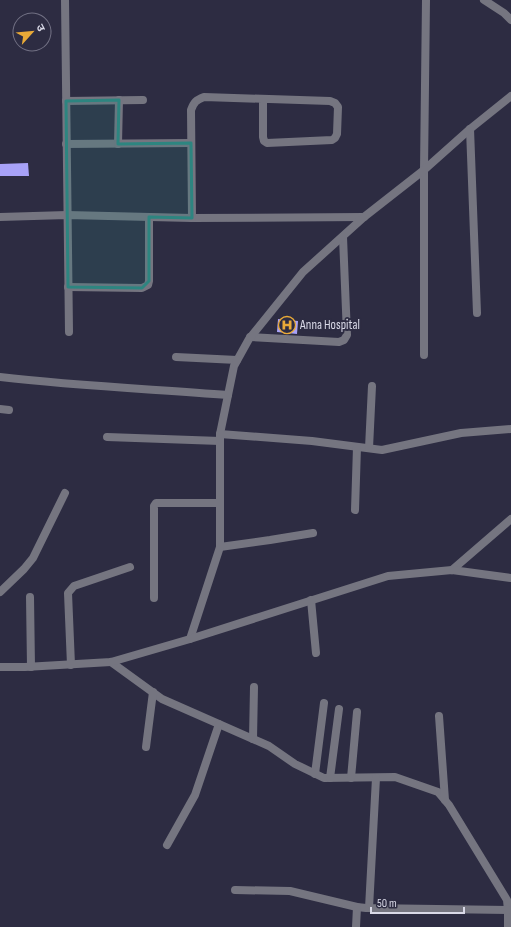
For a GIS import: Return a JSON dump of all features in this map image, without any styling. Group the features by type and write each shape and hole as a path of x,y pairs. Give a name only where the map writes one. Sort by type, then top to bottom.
{"street":[{"path":"65,0 69,332"},
{"path":"424,355 426,0"},
{"path":"484,0 504,13 511,20"},
{"path":"190,639 220,547 220,437 234,366 250,337 303,272 364,218 424,170 470,129 511,96"},
{"path":"192,218 192,110 194,103 198,99 204,98 264,99 330,101 335,103 338,107 337,134 335,138 332,140 267,143 264,141 263,137 264,99"},
{"path":"118,144 119,100"},
{"path":"66,101 143,100"},
{"path":"470,129 476,313"},
{"path":"66,144 191,143"},
{"path":"0,217 68,215 192,218 364,218"},
{"path":"68,287 142,288 148,286 149,217"},
{"path":"250,337 339,342 344,340 347,335 343,237"},
{"path":"176,357 237,360"},
{"path":"0,377 70,385 228,395"},
{"path":"369,448 372,386"},
{"path":"0,409 9,410"},
{"path":"107,438 220,437 312,441 382,450 461,433 511,428"},
{"path":"355,510 357,447"},
{"path":"0,592 24,569 33,558 65,492"},
{"path":"154,598 154,506 156,503 220,503"},
{"path":"452,570 511,518"},
{"path":"220,547 313,533"},
{"path":"71,664 68,593 70,589 74,586 130,567"},
{"path":"0,667 31,667 112,662 190,639 388,576 452,570 511,578"},
{"path":"30,597 31,667"},
{"path":"311,600 316,653"},
{"path":"112,662 162,699 269,746 295,764 324,778 395,777 438,792 450,805 509,900 508,927"},
{"path":"253,739 254,687"},
{"path":"146,747 153,692"},
{"path":"315,774 324,703"},
{"path":"330,778 339,709"},
{"path":"352,778 357,712"},
{"path":"439,716 445,800"},
{"path":"167,845 195,794 218,724"},
{"path":"369,908 376,778"},
{"path":"235,890 290,891 357,907 369,908 508,910"},
{"path":"356,927 357,907"}],"highlighted area":[{"path":"119,100 118,144 191,143 192,218 149,217 149,281 142,288 68,287 66,101"}],"building":[{"path":"28,163 29,176 0,176 0,164"},
{"path":"278,319 298,321 297,334 277,332"}],"place":[{"name":"Anna Hospital","path":"287,325"}]}
